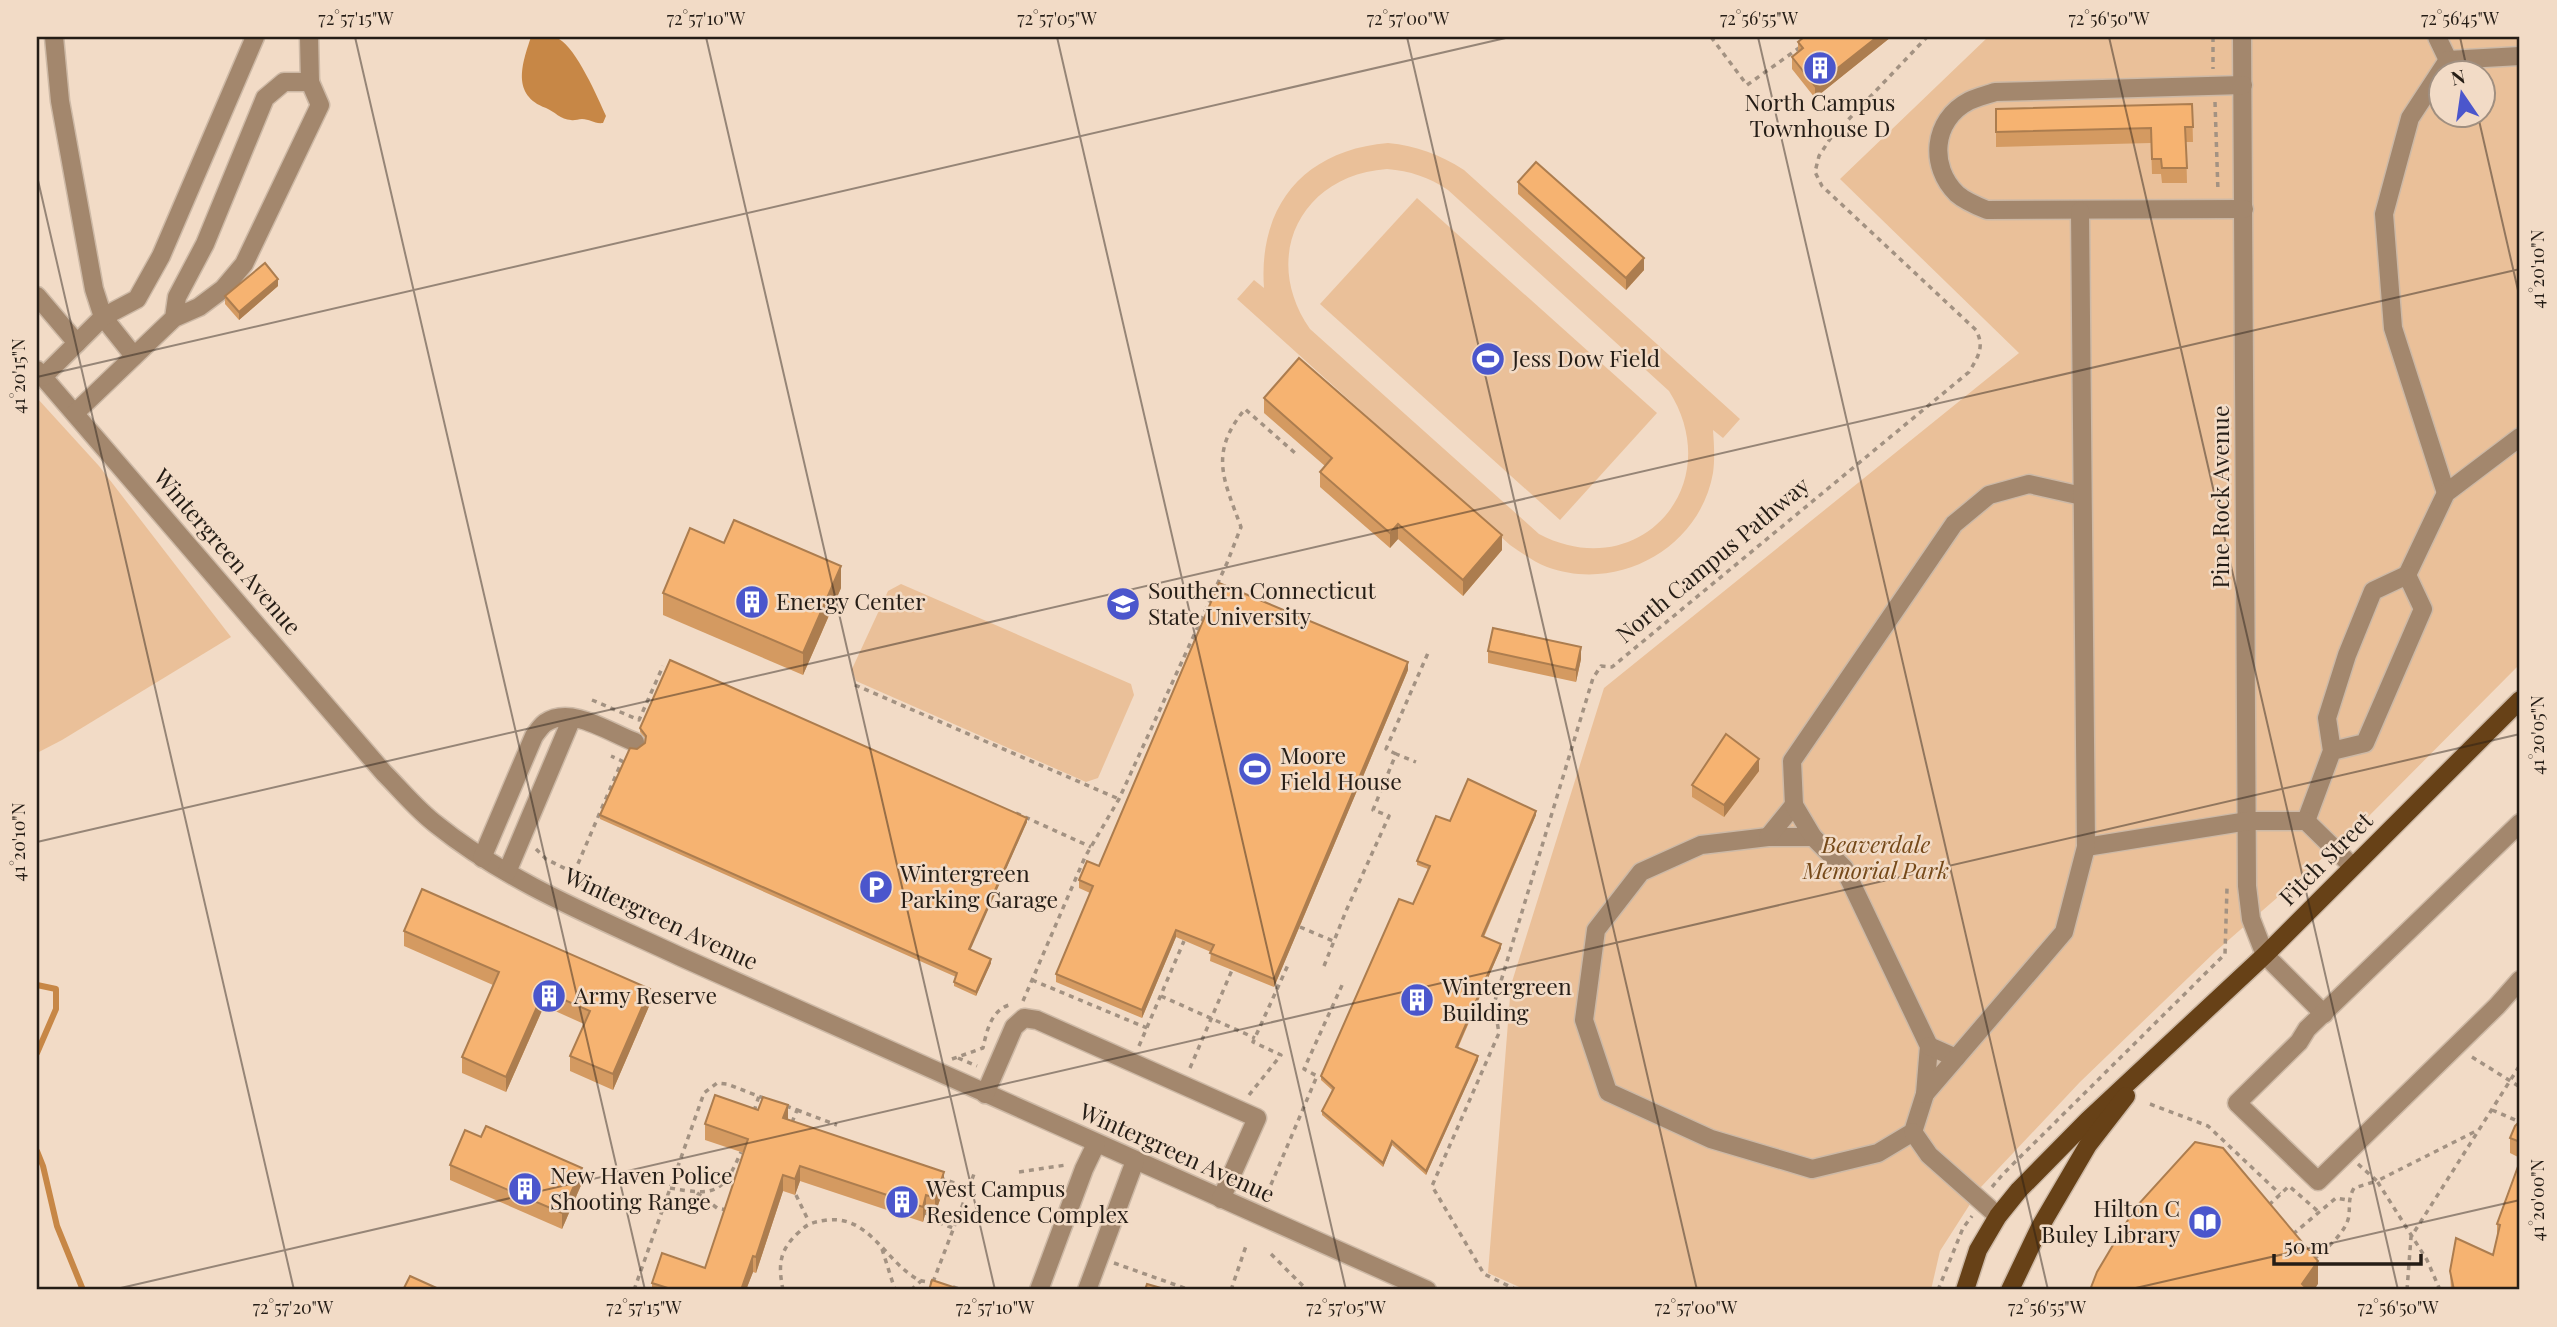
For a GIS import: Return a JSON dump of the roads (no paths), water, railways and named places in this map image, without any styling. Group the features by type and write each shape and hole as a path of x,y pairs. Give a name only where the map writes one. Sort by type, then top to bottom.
{"main road":[{"name":"Fitch Street","path":"1965,1290 1978,1250 1998,1216 2019,1190 2088,1120 2265,955 2520,700"},
{"name":"Fitch Street","path":"2010,1290 2040,1227 2088,1144 2163,1049"}],"street":[{"path":"54,37 60,101 94,289 103,317 134,356"},
{"path":"40,373 77,344 103,317 137,299 161,256 255,37"},
{"path":"75,412 174,318 199,307 223,289 244,264 320,105 310,82 309,37"},
{"name":"Pine Rock Avenue","path":"2242,37 2247,886 2251,919 2265,955"},
{"path":"2437,37 2448,60 2520,57"},
{"path":"174,318 177,297 205,244 265,97 284,82 310,82"},
{"path":"2243,85 1995,92 1968,102 1946,120 1936,152 1944,177 1958,195 1987,211 2245,209"},
{"path":"2428,91 2410,118 2384,214 2393,328 2446,494"},
{"path":"1924,1094 2064,932 2086,847 2080,211"},
{"path":"37,296 77,344"},
{"name":"Wintergreen Avenue","path":"40,373 384,772 435,824 482,858 659,947 1427,1290"},
{"path":"2306,821 2332,751 2327,718 2347,655 2373,591 2407,575 2446,494 2520,437"},
{"path":"1813,837 1768,836 1701,845 1642,872 1596,930 1584,1020 1608,1091 1711,1139 1812,1169 1878,1153 1913,1132 1924,1094 1929,1046 1844,867 1813,837 1794,805 1792,761 1954,524 1989,495 2029,484 2082,496"},
{"path":"2332,751 2365,743 2423,609 2407,575"},
{"path":"507,872 566,717"},
{"path":"482,858 534,736 544,723 566,717 635,742"},
{"path":"1768,836 1794,805"},
{"path":"2086,847 2248,821 2306,821 2352,866"},
{"path":"2520,823 2307,1029 2299,1042 2237,1103 2318,1181 2520,980"},
{"path":"2265,955 2324,1014"},
{"path":"985,1094 1014,1027 1024,1018 1037,1020 1257,1118 1221,1199"},
{"path":"1929,1046 1956,1058"},
{"path":"1913,1132 1928,1155 1998,1216"},
{"path":"1040,1290 1084,1169 1096,1144"},
{"path":"1087,1290 1135,1161"}],"waterway":[{"path":"37,985 56,989 56,1009 37,1053"},
{"path":"37,1151 57,1226 83,1290"}],"place":[{"name":"North Campus Townhouse D","path":"1820,68"},
{"name":"Jess Dow Field","path":"1488,359"},
{"name":"Energy Center","path":"752,602"},
{"name":"Southern Connecticut State University","path":"1123,604"},
{"name":"Moore Field House","path":"1255,769"},
{"name":"Wintergreen Parking Garage","path":"876,887"},
{"name":"Army Reserve","path":"549,996"},
{"name":"Wintergreen Building","path":"1417,1000"},
{"name":"New Haven Police Shooting Range","path":"525,1189"},
{"name":"West Campus Residence Complex","path":"902,1202"},
{"name":"Hilton C Buley Library","path":"2205,1222"}],"park label":[{"name":"Beaverdale Memorial Park","path":"1876,858"}]}
